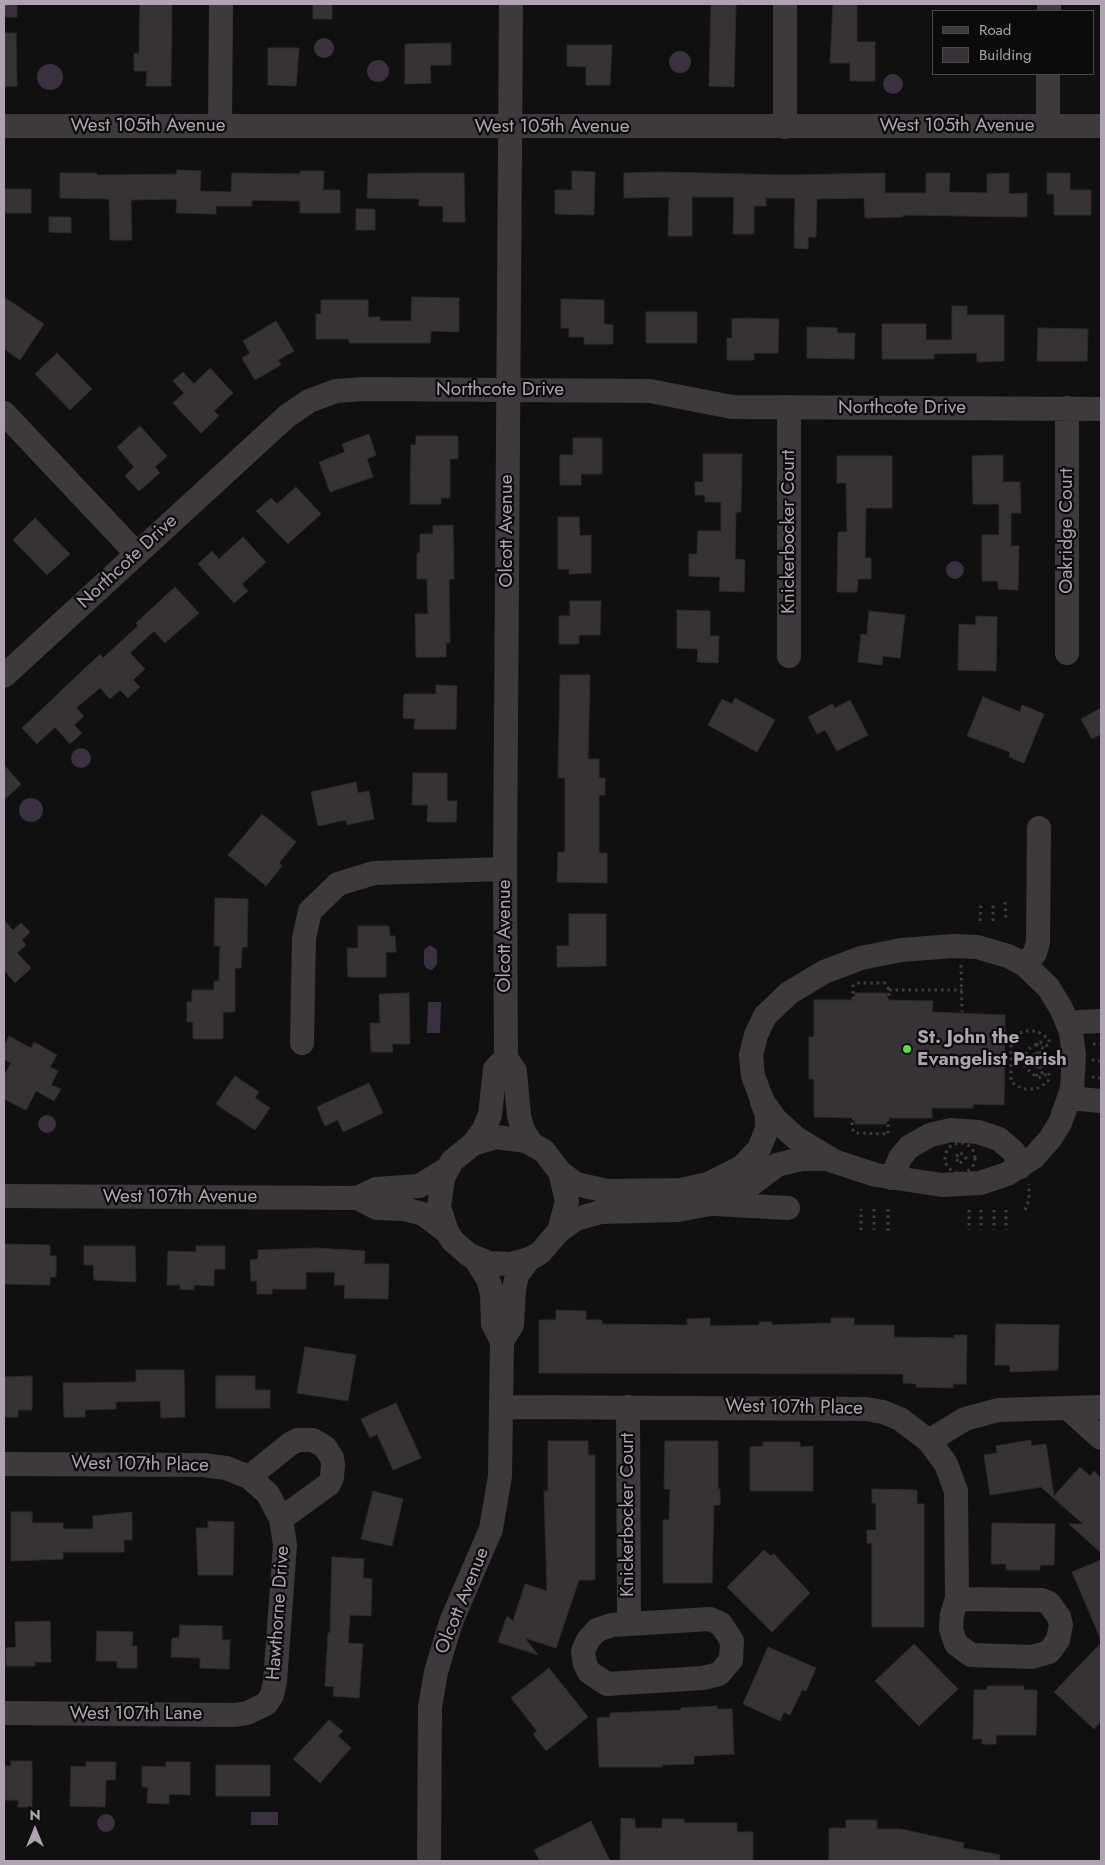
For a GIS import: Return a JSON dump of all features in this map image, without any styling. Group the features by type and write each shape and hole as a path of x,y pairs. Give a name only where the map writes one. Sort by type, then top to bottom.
{"street":[{"path":"220,126 221,4"},
{"name":"Olcott Avenue","path":"511,4 505,869 506,1058 515,1071 518,1116 523,1130 531,1143"},
{"path":"784,127 785,4"},
{"path":"1048,75 1048,126"},
{"name":"West 105th Avenue","path":"4,126 1101,126"},
{"name":"Northcote Drive","path":"4,676 287,416 309,401 322,395 366,389 650,391 674,394 719,406 1101,409"},
{"name":"Knickerbocker Court","path":"788,408 789,656"},
{"name":"Oakridge Court","path":"1067,408 1067,653"},
{"path":"4,413 137,554"},
{"path":"1025,965 1037,948 1039,828"},
{"path":"302,1043 304,938 310,911 338,884 374,872 505,869"},
{"path":"559,1231 567,1201 560,1172 550,1157 531,1143 506,1136 487,1138 473,1144 459,1154 447,1169 439,1198 441,1217 447,1232 460,1248 474,1257 499,1264 528,1259 547,1246 559,1231 576,1218 601,1212 678,1210 710,1204 736,1193 770,1169 785,1163 810,1158 834,1161 892,1178 942,1185 971,1185 1024,1173 1060,1123 1069,1098 1073,1080 1074,1055 1069,1025 1062,1008 1048,987 1025,965 985,948 936,947 870,956 815,976 798,986 775,1005 759,1028 752,1048 751,1062 767,1122 765,1136 759,1149 747,1163 717,1181 681,1190 621,1192 585,1187 560,1172"},
{"path":"1069,1025 1079,1022 1101,1021"},
{"path":"473,1144 484,1129 490,1115 495,1070 506,1058"},
{"path":"760,1095 771,1115 789,1133 834,1161"},
{"path":"1069,1098 1101,1101"},
{"path":"892,1178 900,1158 909,1147 930,1135 950,1130 978,1132 994,1136 1010,1146 1024,1173"},
{"name":"West 107th Avenue","path":"4,1196 357,1198 376,1189 419,1186 447,1169"},
{"name":"West 107th Avenue","path":"357,1198 377,1208 404,1209 423,1214 447,1232"},
{"path":"710,1204 788,1208"},
{"name":"Olcott Avenue","path":"474,1257 488,1279 492,1293 492,1324 502,1341"},
{"name":"Olcott Avenue","path":"429,1861 430,1721 433,1690 448,1630 491,1529 500,1476 502,1341 512,1325 513,1299 518,1275 528,1259"},
{"path":"958,1599 956,1492 946,1464 929,1441 965,1419 989,1412 1013,1408 1069,1409 1090,1406 1101,1407"},
{"name":"West 107th Place","path":"501,1407 866,1409 883,1412 900,1419 929,1441"},
{"name":"Knickerbocker Court","path":"628,1407 629,1624"},
{"path":"1069,1409 1101,1438"},
{"name":"Hawthorne Drive","path":"249,1476 290,1444 298,1440 313,1440 325,1447 332,1458 333,1464 332,1477 329,1484 281,1519"},
{"name":"West 107th Place","path":"4,1464 215,1466 249,1476 268,1494"},
{"name":"Hawthorne Drive","path":"266,1704 272,1695 275,1682 285,1545 281,1519 268,1494"},
{"name":"Knickerbocker Court","path":"710,1619 721,1624 728,1631 732,1640 731,1660 727,1667 719,1674 703,1678 607,1684 598,1680 589,1672 585,1664 583,1651 588,1640 597,1630 612,1625 629,1624 710,1619"},
{"name":"West 107th Lane","path":"4,1713 235,1715 247,1713 266,1704"}],"path":[{"path":"980,922 981,902"},
{"path":"993,902 993,922"},
{"path":"1005,902 1006,922"},
{"path":"962,1012 961,962 967,962"},
{"path":"855,998 853,998 853,986 856,983 885,983 889,990 889,999 887,999"},
{"path":"889,990 962,990"},
{"path":"1048,1046 1050,1040 1037,1032 1024,1031 1011,1038 1011,1082 1027,1089 1040,1087 1048,1082 1048,1073"},
{"path":"1093,1043 1101,1043"},
{"path":"1056,1049 1048,1046 1042,1048 1036,1044 1027,1050 1024,1060 1028,1070 1041,1078 1048,1073 1056,1071"},
{"path":"1006,1059 1024,1060"},
{"path":"855,1119 852,1119 852,1128 855,1133 888,1134"},
{"path":"886,1120 888,1120 888,1142"},
{"path":"960,1143 972,1149 975,1158 972,1167 960,1173 948,1166 945,1158 948,1149 960,1143"},
{"path":"1024,1173 1029,1200 1025,1210"},
{"path":"860,1230 861,1209"},
{"path":"874,1209 874,1230"},
{"path":"888,1209 888,1231"},
{"path":"969,1210 969,1230"},
{"path":"981,1210 981,1230"},
{"path":"994,1210 994,1230"},
{"path":"1006,1210 1006,1230"}],"shaded area":[{"path":"320,38 328,38 334,44 334,52 328,58 320,58 314,52 314,44"},
{"path":"680,51 688,54 691,62 688,70 680,73 672,70 669,62 672,54"},
{"path":"378,60 386,63 389,71 386,79 378,82 370,79 367,71 370,63"},
{"path":"50,64 59,68 63,77 59,86 50,90 41,86 37,77 41,68"},
{"path":"889,74 897,74 903,80 903,88 897,94 889,94 883,88 883,80"},
{"path":"955,561 961,564 964,570 961,576 955,579 949,576 946,570 949,564"},
{"path":"77,748 85,748 91,754 91,762 85,768 77,768 71,762 71,754"},
{"path":"31,798 39,802 43,810 39,818 31,822 23,818 19,810 23,802"},
{"path":"430,945 437,950 437,964 432,970 426,968 424,964 424,950"},
{"path":"428,1002 441,1002 440,1033 427,1033"},
{"path":"1035,1051 1043,1051 1048,1056 1046,1067 1035,1069 1030,1064 1030,1056"},
{"path":"47,1115 53,1118 56,1124 53,1130 47,1133 41,1130 38,1124 41,1118"},
{"path":"251,1812 278,1812 278,1825 251,1825"},
{"path":"106,1814 112,1817 115,1823 112,1829 106,1832 100,1829 97,1823 100,1817"}],"building":[{"path":"4,4 17,4 17,17 4,17"},
{"path":"140,4 172,4 171,86 146,86 147,71 134,71 134,53 139,54"},
{"path":"313,4 332,4 332,19 313,19"},
{"path":"711,4 736,4 734,87 709,86"},
{"path":"833,4 857,4 857,42 875,42 875,81 850,81 850,63 830,63"},
{"path":"4,33 16,33 17,86 4,87"},
{"path":"451,43 451,65 430,65 431,83 405,84 405,44"},
{"path":"567,45 612,45 610,85 586,85 586,67 567,66"},
{"path":"268,48 299,48 296,86 268,85"},
{"path":"177,170 201,171 200,191 231,192 232,173 300,174 300,171 324,171 323,190 340,190 340,213 300,213 300,201 252,200 252,206 216,206 216,214 176,213 177,199 131,200 132,240 110,240 109,199 60,198 60,173 97,173 97,175 177,174"},
{"path":"572,171 595,172 594,215 555,214 555,190 572,190"},
{"path":"464,173 465,222 443,222 443,206 419,206 419,199 367,198 368,174"},
{"path":"624,173 786,175 885,173 885,193 926,193 926,173 950,173 949,192 987,193 987,174 1009,173 1009,194 1027,193 1027,217 903,215 903,217 865,218 864,198 817,199 816,237 808,237 808,249 794,248 795,198 766,198 766,206 754,206 754,234 733,234 734,197 692,197 692,236 668,236 669,197 624,198"},
{"path":"1047,173 1070,173 1070,190 1091,190 1091,215 1054,215 1054,194 1047,194"},
{"path":"4,189 31,189 31,213 4,213"},
{"path":"356,209 375,209 375,230 356,230"},
{"path":"49,217 71,217 71,233 49,232"},
{"path":"4,297 44,324 20,360 4,349"},
{"path":"412,297 459,298 459,332 431,331 430,343 349,343 349,339 316,339 316,314 321,314 321,300 368,300 368,317 380,317 380,321 411,321"},
{"path":"561,299 604,300 604,324 613,325 613,344 584,344 584,337 569,337 569,328 561,328"},
{"path":"952,306 967,306 967,315 1004,315 1004,361 977,362 977,353 934,354 934,359 882,359 882,324 926,324 926,340 952,340"},
{"path":"646,312 697,312 697,343 646,343"},
{"path":"732,319 779,319 778,353 754,353 754,360 727,360 727,338 732,338"},
{"path":"276,321 294,351 278,360 281,365 255,380 242,358 250,353 243,341"},
{"path":"807,327 837,328 837,333 855,333 854,359 807,358"},
{"path":"1038,328 1088,329 1087,361 1037,361"},
{"path":"57,353 92,389 70,410 35,374"},
{"path":"210,368 233,393 214,411 219,416 201,433 173,403 184,393 173,381 183,372 194,384"},
{"path":"140,426 167,456 155,467 160,473 139,491 125,476 134,467 117,447"},
{"path":"369,434 376,455 367,459 373,477 330,492 319,462 345,452 342,444"},
{"path":"416,436 458,436 458,459 450,459 450,498 441,498 441,504 410,504 411,445 416,445"},
{"path":"573,438 602,438 602,474 581,474 581,485 560,485 560,455 573,455"},
{"path":"703,454 742,454 741,512 736,512 735,559 745,560 744,592 719,591 720,577 689,576 689,554 697,554 698,531 721,531 721,502 705,502 705,495 695,495 695,482 703,482"},
{"path":"1003,455 1003,482 1020,482 1021,513 1011,513 1011,546 1019,546 1018,590 998,589 998,581 982,581 982,535 999,535 999,504 973,504 972,456"},
{"path":"837,456 892,456 892,508 866,508 865,558 871,558 871,579 858,579 857,592 837,592 838,532 847,532 846,483 837,483"},
{"path":"296,487 321,514 288,544 256,511 271,498 277,504"},
{"path":"558,517 579,517 580,536 591,535 591,573 569,574 569,569 558,569"},
{"path":"35,518 70,554 47,575 13,540"},
{"path":"453,525 454,579 449,579 450,643 446,643 446,657 416,657 415,614 428,614 427,579 417,579 417,553 420,553 420,534 433,534 433,526"},
{"path":"243,537 266,562 242,584 248,591 234,603 198,564 212,551 219,559"},
{"path":"175,587 199,613 165,643 154,631 130,653 145,669 133,680 140,687 128,698 120,690 110,699 100,688 76,708 84,716 74,725 82,733 70,744 55,727 37,744 22,728 100,654 103,658 138,626 136,623"},
{"path":"570,601 601,601 600,635 579,635 579,644 559,644 559,616 570,616"},
{"path":"677,610 710,611 710,636 719,636 718,663 697,662 698,649 677,648"},
{"path":"869,611 905,615 900,658 883,656 882,665 858,662 861,634 867,635"},
{"path":"976,616 997,617 996,671 958,670 959,624 976,625"},
{"path":"560,675 590,675 588,759 599,759 599,778 605,778 605,795 599,795 599,853 607,853 607,883 557,882 558,852 565,852 565,778 558,778"},
{"path":"436,685 457,686 456,729 414,729 415,719 403,718 404,694 436,694"},
{"path":"983,697 1020,712 1022,705 1044,714 1024,763 1009,757 1010,752 967,736"},
{"path":"735,698 775,720 757,752 708,725 722,699 732,704"},
{"path":"850,700 868,735 837,751 825,730 817,734 808,717 832,704 835,708"},
{"path":"1101,708 1101,734 1092,739 1081,719"},
{"path":"4,765 21,784 4,800"},
{"path":"413,773 447,773 447,801 457,801 456,822 427,822 428,805 412,805"},
{"path":"356,782 358,793 369,791 374,819 347,825 346,820 318,826 311,792"},
{"path":"262,814 296,842 279,863 282,866 266,886 228,855"},
{"path":"215,898 248,899 247,947 242,947 241,968 235,968 235,1012 223,1012 223,1039 193,1039 193,1022 187,1022 187,1002 192,1002 192,990 214,990 214,981 219,981 220,946 214,946"},
{"path":"569,914 606,914 606,966 557,967 557,946 569,946"},
{"path":"4,920 13,930 21,923 30,932 22,940 26,945 17,953 31,968 15,983 4,970"},
{"path":"358,926 389,926 390,936 395,936 396,952 386,952 386,977 348,977 347,948 358,948"},
{"path":"409,993 410,1044 392,1044 393,1052 371,1052 370,1023 380,1023 379,994"},
{"name":"St. John the Evangelist Parish","path":"855,993 887,993 887,1000 933,1001 932,1012 1005,1015 1004,1105 973,1104 973,1108 932,1108 932,1118 886,1118 886,1124 855,1124 855,1118 814,1117 814,1079 809,1079 809,1037 814,1037 814,1000 855,1000"},
{"path":"9,1036 31,1048 34,1042 57,1055 50,1067 58,1071 51,1085 61,1089 54,1101 36,1091 26,1110 4,1099 4,1076 11,1063 4,1059 4,1046"},
{"path":"235,1076 259,1092 255,1098 270,1108 255,1130 216,1104"},
{"path":"369,1083 383,1113 343,1132 338,1120 325,1126 317,1107"},
{"path":"4,1244 50,1245 50,1256 56,1256 56,1277 50,1277 50,1285 4,1284"},
{"path":"84,1246 135,1246 136,1282 94,1280 93,1265 84,1265"},
{"path":"196,1246 225,1246 225,1269 214,1269 214,1286 194,1285 194,1290 180,1289 180,1285 167,1285 168,1251 196,1252"},
{"path":"316,1248 365,1251 364,1264 389,1264 388,1299 344,1298 345,1285 334,1285 335,1272 306,1272 306,1289 272,1289 272,1294 257,1294 257,1281 251,1281 250,1260 258,1259 258,1250"},
{"path":"556,1310 586,1311 586,1320 602,1320 602,1324 687,1325 687,1319 710,1318 710,1326 759,1325 759,1322 772,1322 772,1325 831,1323 831,1318 854,1318 854,1325 894,1325 894,1337 954,1338 954,1335 967,1335 966,1384 953,1384 953,1388 916,1387 916,1384 903,1383 903,1374 539,1373 539,1320 556,1320"},
{"path":"996,1324 1059,1325 1058,1370 1010,1372 1010,1365 995,1365"},
{"path":"305,1347 356,1355 348,1401 297,1393"},
{"path":"136,1370 184,1370 185,1417 161,1418 160,1401 116,1402 116,1409 85,1410 85,1417 64,1417 63,1383 136,1382"},
{"path":"32,1376 32,1410 18,1410 18,1417 4,1417 4,1377"},
{"path":"216,1376 255,1376 255,1390 270,1390 270,1408 216,1408"},
{"path":"396,1403 421,1458 393,1470 377,1434 370,1438 361,1419"},
{"path":"1031,1440 1031,1446 1046,1444 1054,1496 1080,1467 1090,1476 1094,1471 1101,1478 1101,1553 1069,1524 1083,1524 1041,1487 990,1495 984,1455 997,1453 996,1446"},
{"path":"548,1441 588,1441 588,1455 595,1455 595,1580 579,1580 556,1648 525,1638 538,1655 498,1642 507,1616 513,1621 525,1584 547,1591 544,1491 548,1491"},
{"path":"665,1441 718,1441 720,1505 714,1505 712,1583 663,1583 663,1520 669,1520 670,1489 664,1489"},
{"path":"763,1442 800,1442 800,1447 813,1446 813,1491 750,1491 750,1447 763,1446"},
{"path":"872,1489 917,1490 917,1504 924,1504 924,1627 872,1627 872,1543 867,1543 867,1530 876,1530 876,1503 872,1503"},
{"path":"373,1491 403,1499 392,1546 361,1539"},
{"path":"11,1512 32,1512 32,1523 63,1523 63,1529 93,1529 93,1516 132,1512 132,1540 124,1540 124,1552 63,1552 63,1559 11,1561"},
{"path":"208,1521 234,1522 233,1575 198,1575 196,1528 208,1528"},
{"path":"992,1523 1055,1524 1054,1565 1040,1565 1040,1570 1006,1570 1006,1564 991,1564"},
{"path":"764,1550 771,1556 774,1554 810,1593 772,1632 727,1587"},
{"path":"332,1557 364,1559 363,1578 372,1579 371,1616 350,1615 348,1643 363,1644 359,1698 333,1696 334,1687 325,1686 328,1633 330,1633"},
{"path":"1101,1560 1101,1640 1072,1572"},
{"path":"50,1621 51,1662 35,1662 35,1666 6,1666 6,1648 16,1647 15,1622"},
{"path":"180,1625 222,1626 222,1640 230,1640 229,1669 200,1668 200,1658 171,1657 172,1638 179,1638"},
{"path":"97,1631 133,1632 132,1646 137,1646 137,1668 117,1668 117,1661 96,1661"},
{"path":"1101,1643 1101,1721 1094,1729 1054,1692"},
{"path":"914,1644 958,1689 919,1726 875,1681"},
{"path":"768,1647 816,1668 806,1691 802,1690 790,1715 784,1712 780,1721 743,1704"},
{"path":"549,1668 588,1717 546,1751 533,1734 537,1731 511,1698"},
{"path":"987,1686 1024,1686 1024,1690 1037,1690 1036,1735 996,1735 996,1744 982,1744 982,1739 973,1739 974,1690 987,1690"},
{"path":"717,1706 717,1709 732,1709 734,1754 694,1756 694,1764 662,1765 662,1767 599,1767 597,1718 610,1717 610,1713 681,1710 681,1708"},
{"path":"329,1720 343,1731 338,1736 351,1748 320,1783 293,1759"},
{"path":"11,1761 32,1761 32,1807 18,1807 18,1800 4,1800 4,1766 11,1766"},
{"path":"86,1762 116,1762 115,1780 106,1780 105,1807 70,1806 71,1766 86,1767"},
{"path":"166,1762 190,1762 190,1795 169,1794 169,1804 147,1803 148,1787 142,1787 142,1766 166,1767"},
{"path":"216,1765 270,1765 270,1796 216,1796"},
{"path":"621,1818 635,1819 635,1828 662,1828 662,1819 684,1819 684,1823 737,1823 737,1832 753,1832 753,1861 620,1861"},
{"path":"846,1820 877,1820 877,1829 901,1829 964,1843 963,1848 1000,1855 999,1861 829,1861 829,1828 846,1828"},
{"path":"591,1821 610,1861 540,1861 534,1850"}],"place":[{"name":"St. John the Evangelist Parish","path":"907,1049"}]}
